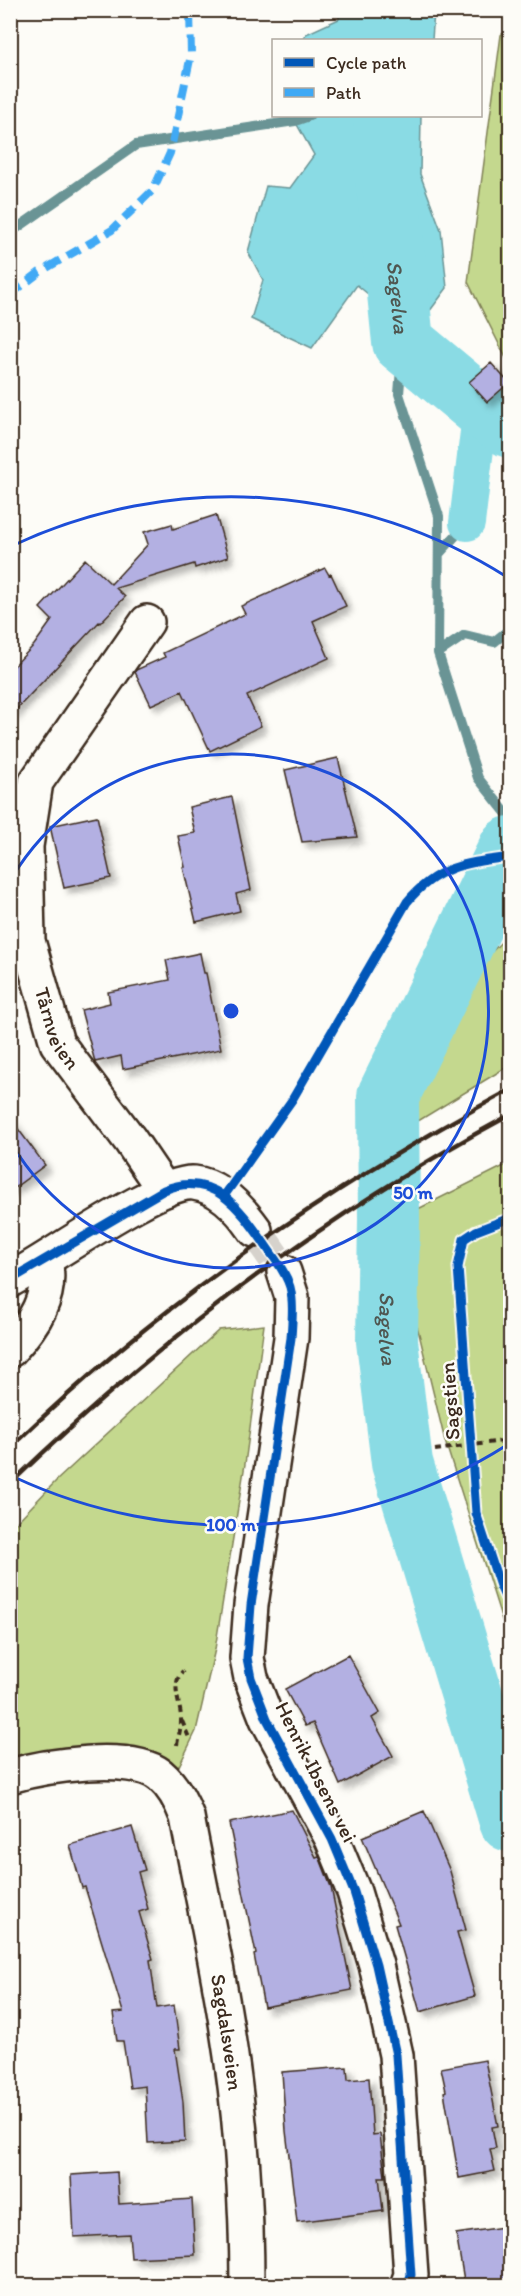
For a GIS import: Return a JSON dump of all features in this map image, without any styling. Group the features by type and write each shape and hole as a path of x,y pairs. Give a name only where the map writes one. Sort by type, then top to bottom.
{"street":[{"name":"Tårnveien","path":"147,622 36,782 26,846 27,940 57,1043 130,1140 164,1190"},
{"path":"10,1280 164,1190 183,1183 194,1183 214,1190 236,1206 255,1230"},
{"path":"10,1350 36,1317 44,1302 48,1280 45,1260"},
{"name":"Henrik Ibsens vei","path":"284,1272 292,1297 291,1338 251,1605 247,1658 251,1678 267,1719 336,1850 354,1892 376,1965 396,2055 411,2276 407,2286"},
{"path":"10,1776 66,1765 111,1763 145,1768 158,1773 170,1785"},
{"name":"Sagdalsveien","path":"170,1785 187,1817 226,2023 243,2175 247,2286"}],"path":[{"path":"435,1450 510,1440"},
{"path":"183,1671 177,1677 176,1684 181,1720 190,1740"},
{"path":"170,1785 181,1720"}],"green space":[{"path":"510,28 510,366 468,282 501,35"},
{"path":"510,933 510,1065 392,1137 480,964"},
{"path":"510,1163 510,1645 445,1441 392,1222"},
{"path":"264,1325 245,1464 215,1649 196,1731 161,1803 132,1765 11,1776 10,1529 56,1481 219,1330"}],"water":[{"path":"339,11 434,11 432,39 304,39 306,34 339,19"},
{"path":"295,117 421,117 420,174 441,230 447,288 420,324 376,335 374,299 357,285 312,348 251,319 263,280 248,252 266,186 290,188 314,155"}],"building":[{"path":"491,363 509,383 487,402 469,382"},
{"path":"216,515 228,557 195,568 194,564 116,588 125,597 10,716 10,670 34,645 52,620 40,608 85,559 111,584 148,544 144,532 172,524 173,529"},
{"path":"325,568 329,575 331,574 346,606 313,621 329,658 247,696 261,726 210,751 182,691 151,705 136,670 165,657 163,653 245,614 241,606"},
{"path":"338,758 357,837 302,842 285,770"},
{"path":"232,797 251,890 236,894 240,911 196,922 178,836 195,833 189,807"},
{"path":"97,816 111,878 64,888 50,826"},
{"path":"200,953 221,1049 123,1069 121,1056 95,1062 81,1010 110,1003 108,992 170,980 166,960"},
{"path":"10,1118 45,1165 10,1191"},
{"path":"348,1655 380,1713 372,1718 393,1756 340,1785 313,1723 305,1726 285,1689"},
{"path":"292,1810 316,1857 319,1856 331,1887 352,1990 264,2007 254,1955 256,1954 229,1823"},
{"path":"424,1811 450,1871 466,1930 457,1932 475,1996 420,2012 395,1925 399,1924 362,1837"},
{"path":"132,1827 145,1870 138,1872 148,1909 139,1912 153,1959 150,1960 157,2008 174,2005 180,2049 175,2049 183,2102 185,2141 148,2143 145,2086 130,2088 123,2041 117,2041 113,2013 123,2012 70,1845"},
{"path":"485,2060 498,2126 492,2127 496,2148 490,2149 495,2171 459,2178 441,2068"},
{"path":"347,2067 348,2080 369,2078 373,2135 380,2134 385,2177 379,2177 383,2211 297,2222 286,2131 282,2072"},
{"path":"117,2172 119,2204 192,2199 195,2255 131,2258 129,2234 74,2237 71,2175"},
{"path":"510,2226 510,2286 465,2286 456,2234"}],"waterway":[{"path":"10,233 136,145 295,121 306,117"},
{"name":"Sagelva","path":"384,117 385,166 403,342 481,407 510,427"},
{"path":"403,342 399,394 439,516 438,653 478,778 510,818"},
{"path":"467,523 481,407"},
{"path":"439,554 467,523"},
{"path":"438,653 465,635 494,642 510,629"},
{"name":"Sagelva","path":"510,847 388,1096 387,1341 402,1463 510,1821"}],"tunnel":[{"path":"255,1230 284,1272"}],"railway":[{"path":"10,1448 125,1346 248,1252 377,1166 510,1090"},
{"path":"10,1484 126,1379 248,1282 376,1194 442,1153 510,1115"}],"marked path":[{"path":"10,295 40,272 112,230 153,190 170,153 191,55 190,10"}],"cycle path":[{"path":"224,1196 292,1100 407,902 430,880 442,873 466,864 510,857"},
{"path":"10,1280 164,1190 181,1185 196,1185 210,1188 234,1205 245,1217 288,1281 292,1299 291,1338 251,1605 247,1658 251,1678 267,1719 332,1839 354,1892 376,1965 396,2055 411,2275 407,2286"},
{"name":"Sagstien","path":"510,1218 476,1231 464,1239 458,1267 476,1513 500,1586 510,1607"}]}
